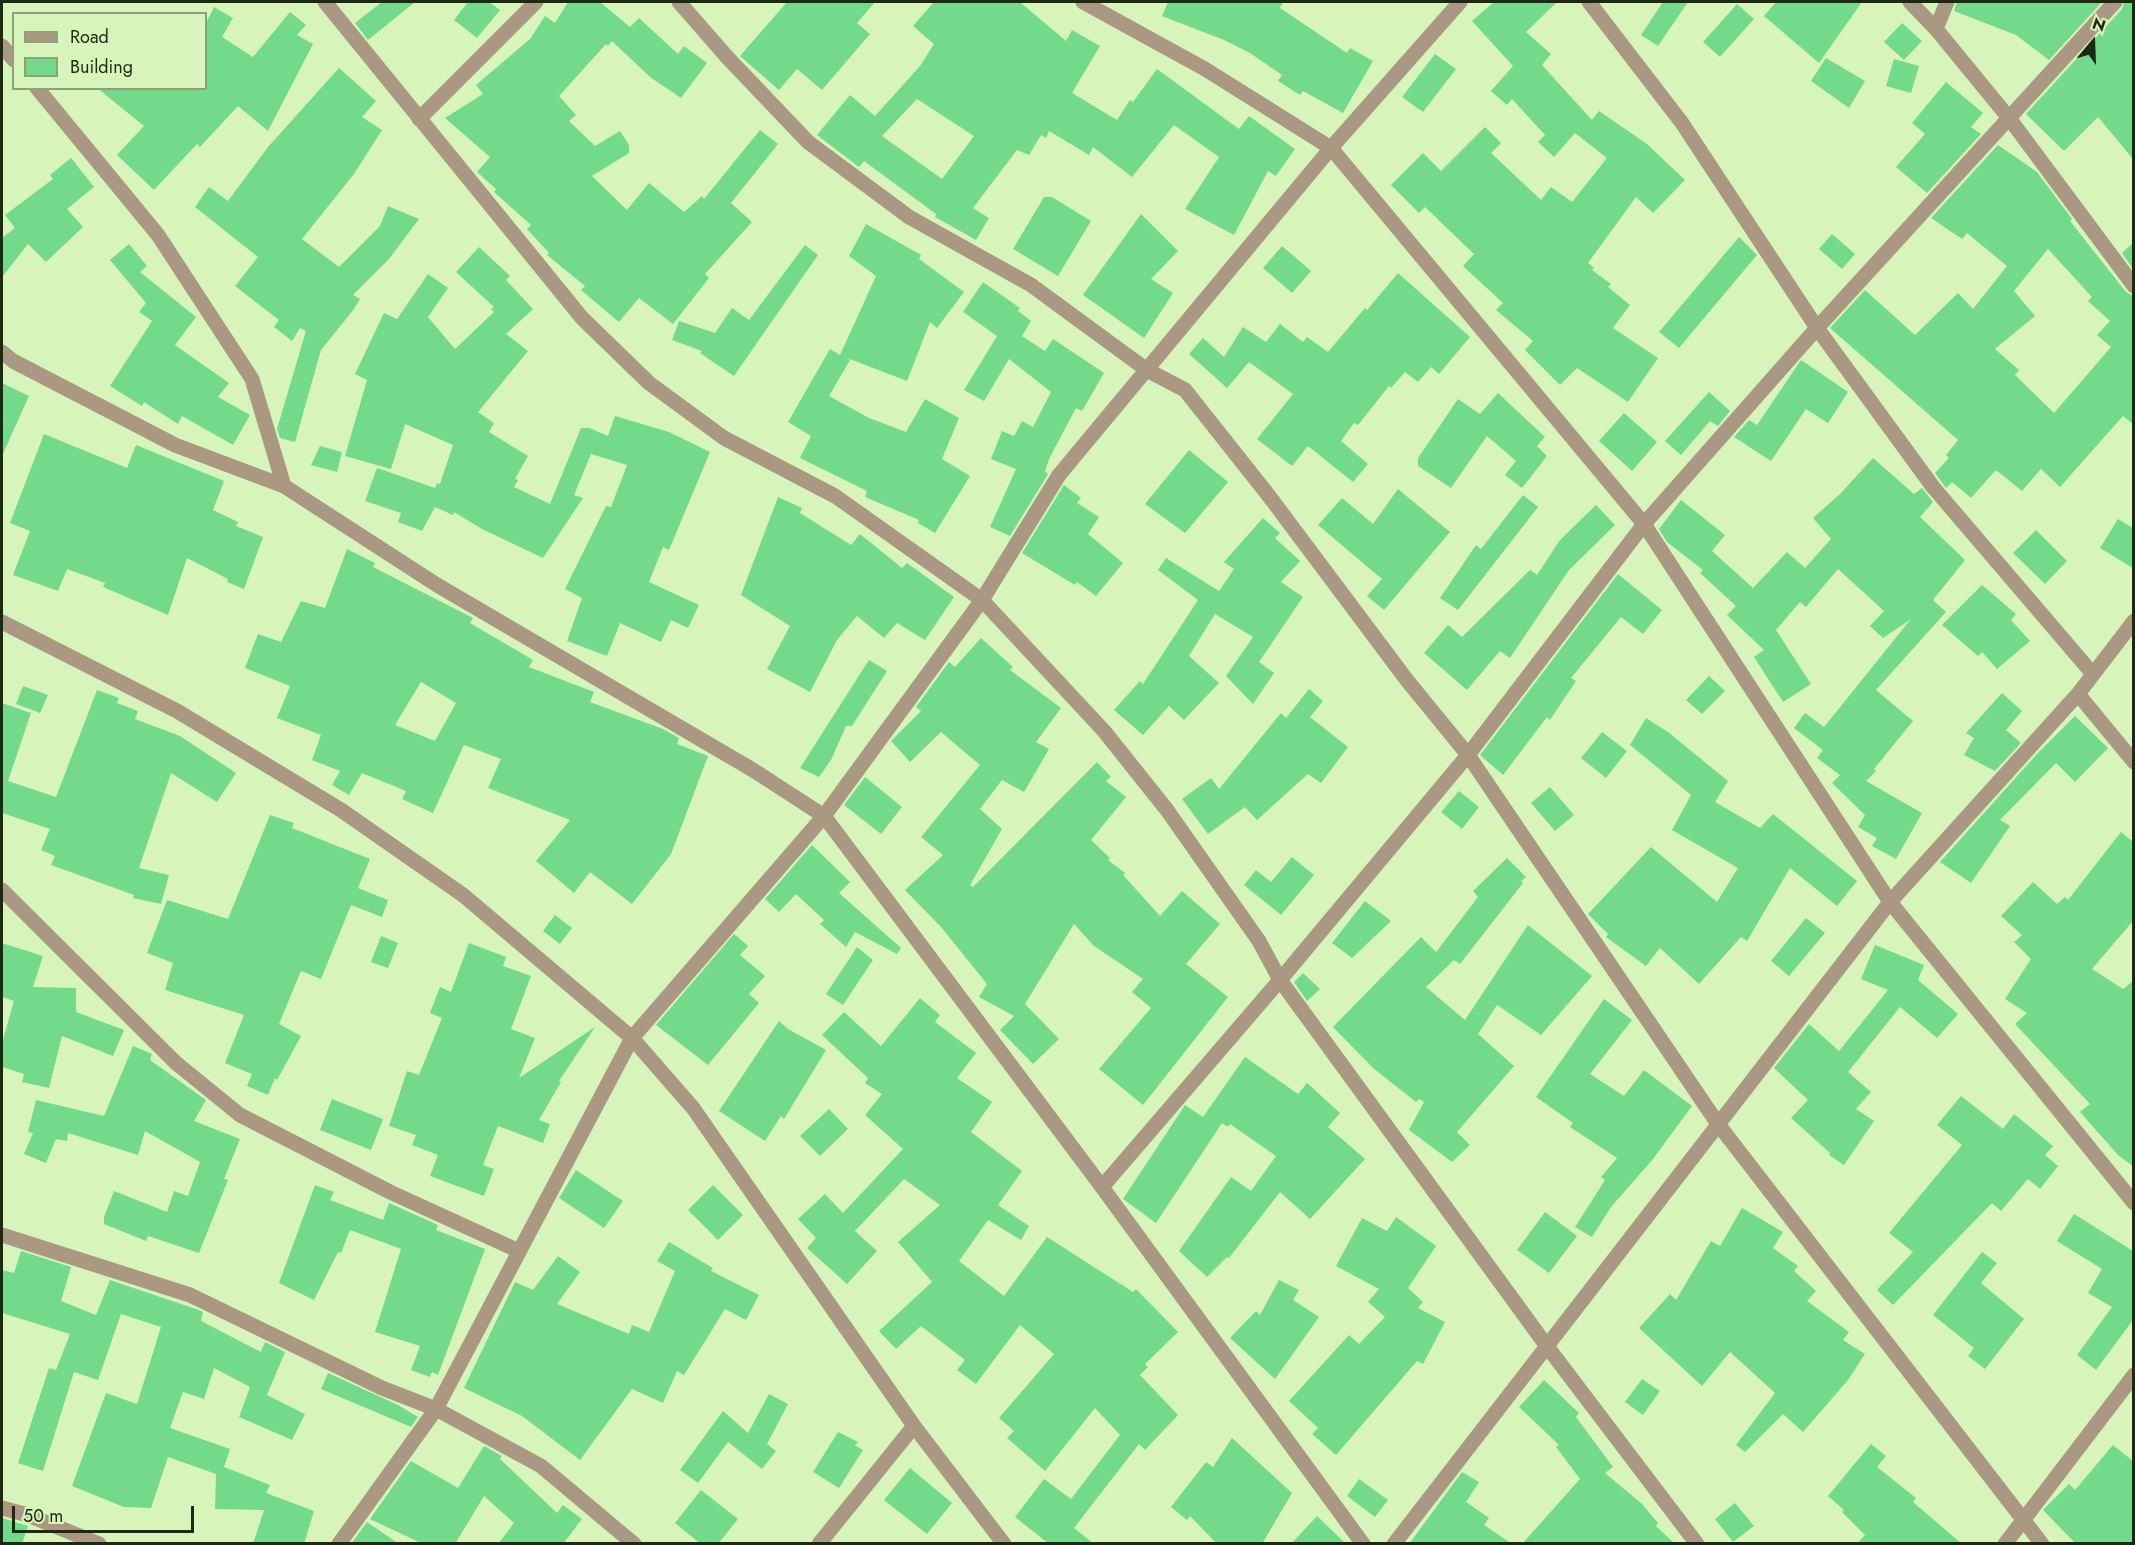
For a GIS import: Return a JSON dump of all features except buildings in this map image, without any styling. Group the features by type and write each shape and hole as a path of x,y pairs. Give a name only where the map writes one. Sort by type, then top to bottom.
{"street":[{"path":"325,2 582,318 649,383 724,438 835,496 982,600 1104,731 1167,810 1259,940 1280,980 1546,1346 1697,1544"},
{"path":"419,119 537,2"},
{"path":"679,2 727,57 808,142 909,217 1031,285 1147,370 1185,390 1269,496 1406,680 1468,755 1718,1124 2026,1520 2042,1544"},
{"path":"1083,2 1205,69 1330,148 1644,525 1890,902 2133,1203"},
{"path":"339,1544 436,1409 632,1038 824,816 982,600 1059,475 1330,148 1460,2"},
{"path":"1589,2 1682,123 1816,328 1933,486 2092,673"},
{"path":"1910,2 1936,29 2009,118 2133,286"},
{"path":"1936,29 1947,2"},
{"path":"1102,1187 1280,980 1468,755 1644,525 1816,328 2115,2"},
{"path":"2,46 12,58"},
{"path":"39,90 158,235 252,379 284,486"},
{"path":"2,352 13,361 175,445 284,486 437,585 733,758 824,816 1102,1187 1363,1544"},
{"path":"1394,1544 1890,902 2078,694 2133,621"},
{"path":"2,622 177,711 342,810 464,895 632,1038 693,1108 914,1426 1004,1544"},
{"path":"2078,694 2133,762"},
{"path":"2,890 176,1063 240,1115 390,1192 519,1251"},
{"path":"2,1235 190,1295 382,1388 436,1409 541,1466 634,1544"},
{"path":"2005,1544 2026,1520 2133,1375"},
{"path":"819,1544 914,1426"},
{"path":"2,1508 28,1515 99,1544"}]}
